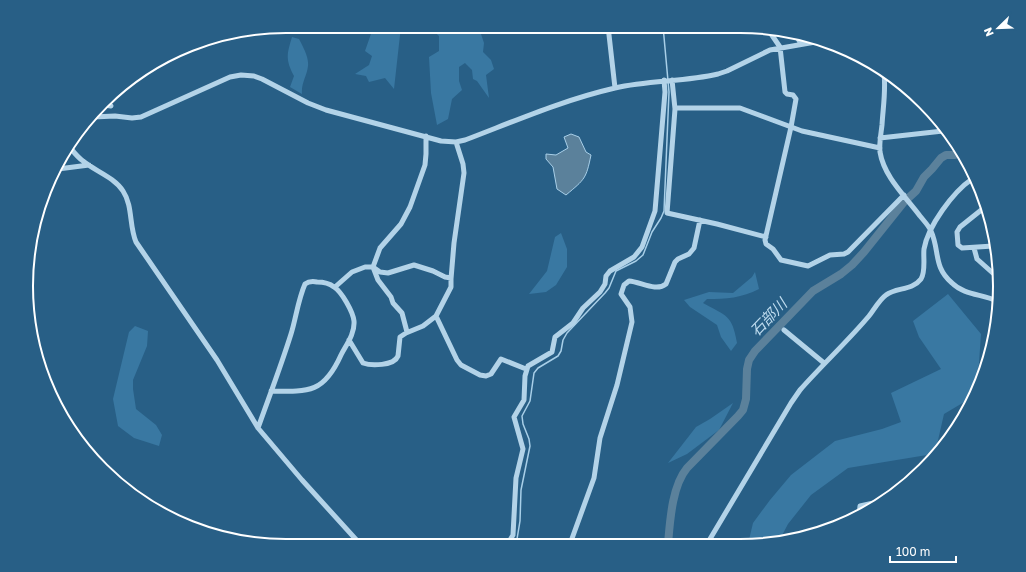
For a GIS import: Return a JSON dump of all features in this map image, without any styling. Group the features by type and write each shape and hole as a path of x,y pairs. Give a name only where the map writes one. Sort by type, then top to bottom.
{"street":[{"path":"609,33 614,88"},
{"path":"772,35 780,47 784,91 786,94 793,95 796,99 766,237 766,244 773,249 781,260 811,265 830,255 844,254 848,252 904,194"},
{"path":"98,117 141,117 230,78 248,75 266,80 308,103 326,110 441,141 456,142 465,140 560,103 614,88 643,82 705,77 721,73 760,54 780,47 808,43"},
{"path":"884,78 885,88 880,148 882,159 886,168 891,178 931,230 937,260 940,270 945,277 960,290 992,299"},
{"path":"511,539 513,535 516,478 522,449 514,417 524,400 526,369 531,364 552,352 555,338 573,324 583,308 600,292 606,276 610,271 634,257 642,247 655,210 666,92 664,80"},
{"path":"672,80 675,108 666,212 668,214 700,220 766,237"},
{"path":"675,108 740,108 810,133 880,148"},
{"path":"880,138 941,132"},
{"path":"407,332 402,313 378,280 373,267 380,248 401,224 410,207 425,165 426,136"},
{"path":"349,340 363,363 369,364 390,362 397,359 400,337 407,332 423,326 436,316 451,287 456,230 464,173 463,164 456,142"},
{"path":"73,150 81,160 116,182 122,189 129,204 136,242 217,360 258,428 302,480 356,539"},
{"path":"62,168 88,165"},
{"path":"710,539 800,390 869,316 887,294 909,287 921,279 923,272 924,246 931,230 949,201 963,186 970,181"},
{"path":"981,210 960,227 957,232 958,245 962,248 990,246"},
{"path":"572,539 594,478 600,438 617,385 632,322 630,307 622,297 621,291 624,285 629,281 655,287 664,286 675,262 678,259 690,254 694,248 700,220"},
{"path":"974,248 977,259 992,273"},
{"path":"335,287 355,270 366,267 373,267 380,272 388,273 414,265 451,278"},
{"path":"258,428 290,335 305,284 312,281 325,283 335,287 352,314 354,326 349,340 334,369 328,378 316,386 302,391 271,391"},
{"path":"436,316 457,360 464,367 480,376 486,376 491,374 501,359 526,369"},
{"path":"784,330 824,363"}],"shaded area":[{"path":"371,33 400,33 394,89 385,78 369,82 366,76 355,74 369,65 372,56 365,51"},
{"path":"436,33 481,33 484,43 483,52 491,60 494,69 486,75 489,98 477,81 473,79 472,70 465,63 459,67 459,81 462,90 452,99 448,119 437,125 431,93 429,57 439,51 439,36"},
{"path":"292,37 299,39 308,59 308,66 302,86 302,94 290,87 294,76 288,61"},
{"path":"571,134 579,137 586,152 591,155 588,169 584,178 566,195 557,189 553,167 546,159 546,154 556,155 568,148 564,137"},
{"path":"561,233 567,249 567,267 556,285 546,292 529,294 547,271 555,237"},
{"path":"755,272 759,289 734,297 707,299 703,303 727,317 733,326 737,343 731,351 721,337 717,325 690,307 684,300 709,292 733,293 752,277"},
{"path":"948,294 981,334 978,371 974,383 965,402 944,414 937,445 927,455 848,468 811,495 788,524 782,535 749,538 753,523 791,475 835,441 882,429 901,422 891,393 941,369 919,337 913,321"},
{"path":"135,326 148,331 147,346 133,380 136,409 156,425 162,435 159,446 134,438 118,426 113,399 129,332"},
{"path":"733,403 719,430 687,454 668,463 696,427"}],"waterway":[{"path":"517,539 520,521 521,490 530,446 522,416 530,401 534,373 538,368 558,356 567,333 609,288 616,271 636,261 643,255 652,232 664,211 669,92 664,33"},
{"name":"石部川","path":"669,539 675,494 682,475 743,410 746,399 747,369 749,360 755,351 813,291 841,274 852,265 904,202 916,191 924,177 941,158 946,155 956,155"}]}
